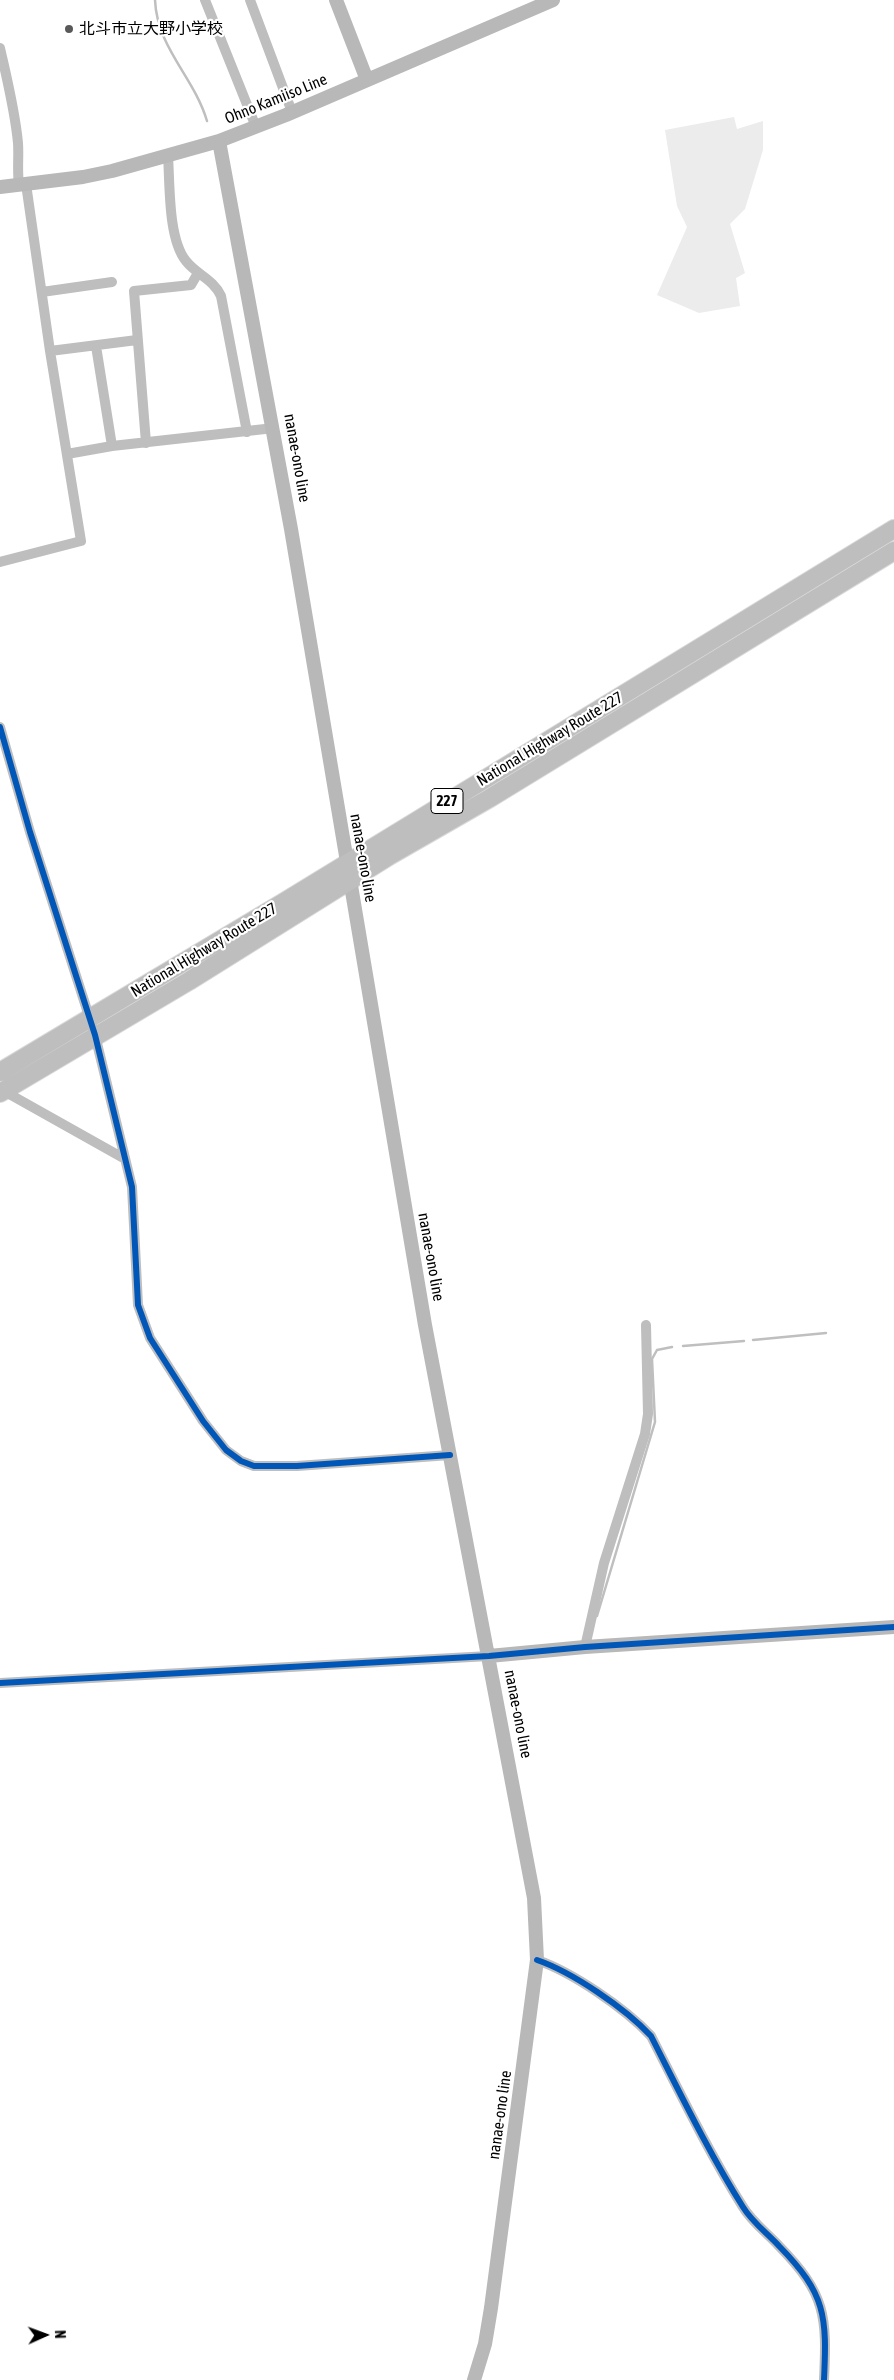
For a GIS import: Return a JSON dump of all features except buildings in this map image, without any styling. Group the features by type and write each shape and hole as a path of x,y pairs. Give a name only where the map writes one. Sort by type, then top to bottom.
{"highway":[{"name":"National Highway Route 227","path":"1,1091 92,1027 346,864 894,529"},
{"name":"National Highway Route 227","path":"0,1072 198,976 389,856 490,798 894,552"}],"main road":[{"path":"336,0 367,80"},
{"name":"Ohno Kamiiso Line","path":"0,187 83,177 219,141 292,112 553,0"},
{"name":"nanae-ono line","path":"219,141 274,428 425,1325 534,1898 538,1935 537,1960 491,2308 474,2380"},
{"path":"489,1656 586,1647 894,1627"}],"street":[{"path":"205,0 256,127"},
{"path":"250,0 292,112"},
{"path":"0,48 17,137 16,166 22,185 42,292 82,541 0,562"},
{"path":"168,156 176,239 186,261 198,273 209,278 217,287 221,296 247,432"},
{"path":"146,443 134,291 191,285 198,273"},
{"path":"42,292 112,282"},
{"path":"50,351 138,340"},
{"path":"96,346 112,446"},
{"path":"67,454 112,446 274,428"},
{"path":"0,727 30,832 92,1027 132,1187 138,1305 150,1338 202,1420 226,1450 254,1466 297,1466 450,1455"},
{"path":"1,1091 125,1159"},
{"path":"586,1647 604,1563 645,1434 648,1414 646,1325"},
{"path":"0,1683 489,1656"},
{"path":"537,1960 555,1966 639,2023 651,2036 744,2209 804,2273 813,2288 825,2322 824,2380"}],"shaded area":[{"path":"734,117 737,129 763,121 763,150 745,209 730,224 745,273 736,278 740,306 699,313 657,295 687,227 677,206 665,130"}],"waterway":[{"path":"155,0 157,17 162,33 194,90 207,121"},
{"path":"753,1340 826,1333"},
{"path":"683,1346 744,1341"},
{"path":"597,1616 655,1422 652,1359 657,1350 672,1347"}],"cycle path":[{"path":"0,727 30,832 95,1035 132,1187 138,1305 150,1338 203,1421 226,1450 241,1461 254,1466 297,1466 450,1455"},
{"path":"0,1683 489,1656 585,1647 894,1627"},
{"path":"537,1960 582,1982 613,2003 651,2036 707,2144 743,2207 755,2223 795,2263 815,2293 820,2307 825,2339 824,2380"}],"place":[{"name":"北斗市立大野小学校","path":"69,29"}]}
